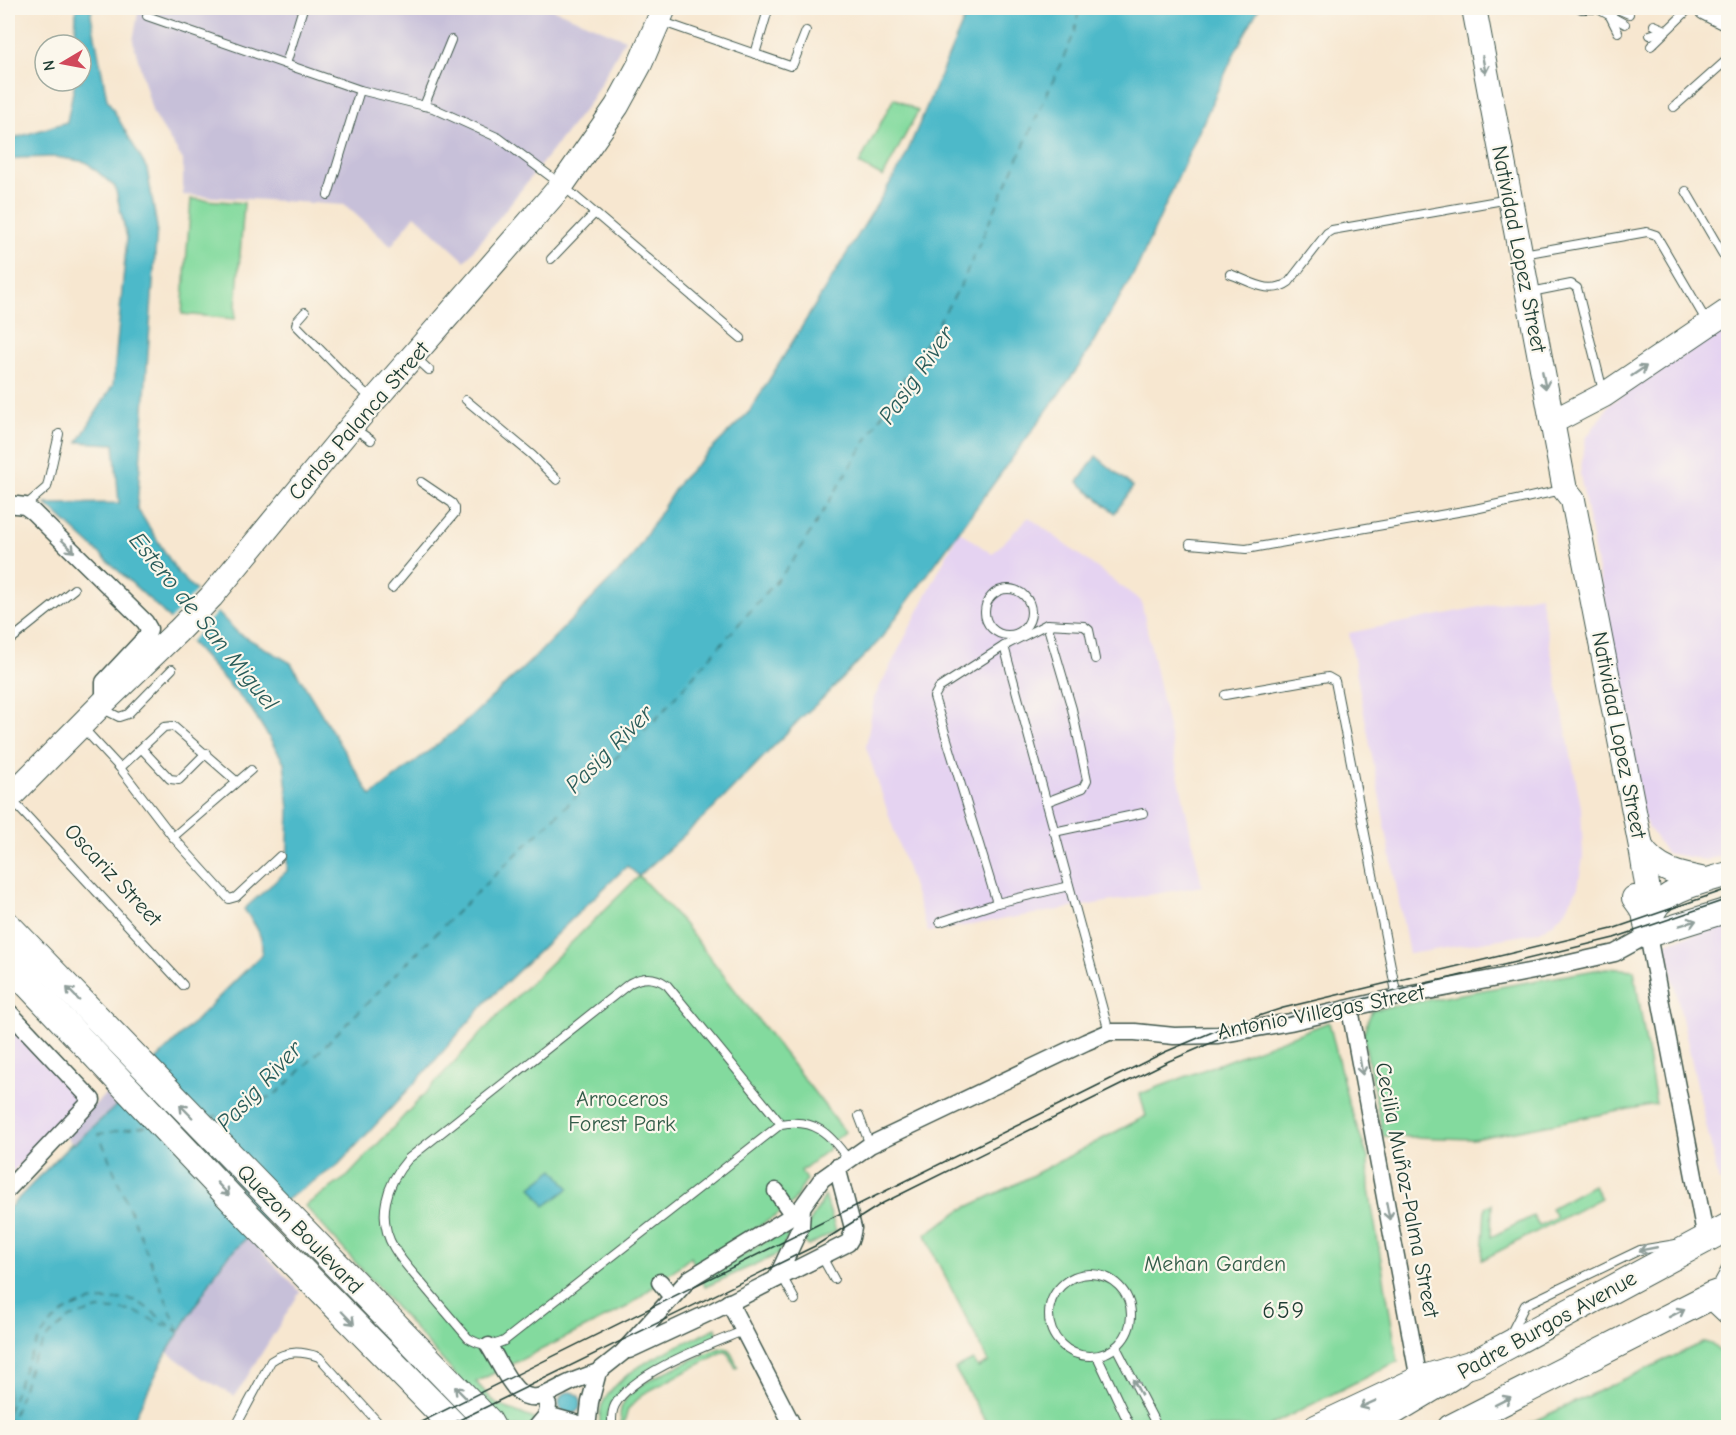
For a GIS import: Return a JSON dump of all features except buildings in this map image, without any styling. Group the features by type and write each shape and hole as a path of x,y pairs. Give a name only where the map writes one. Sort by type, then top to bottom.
{"main road":[{"name":"Quezon Boulevard","path":"8,926 488,1421 492,1428"},
{"name":"Quezon Boulevard","path":"8,963 244,1212 456,1428"},
{"name":"Padre Burgos Avenue","path":"1475,1363 1717,1233"},
{"name":"Padre Burgos Avenue","path":"1451,1428 1723,1299"},
{"path":"1317,1428 1419,1380 1475,1363"}],"street":[{"name":"Natividad Lopez Street","path":"1474,8 1565,490 1560,502 1582,580 1635,900 1646,923 1717,1233"},
{"name":"Carlos Palanca Street","path":"8,798 178,631 361,434 375,401 422,363 562,185 617,106 640,64 662,14"},
{"path":"1552,422 1604,395 1719,318"},
{"path":"8,504 25,506 33,512 146,622 149,629 147,636 104,682 104,702"},
{"name":"Natividad Lopez Street","path":"1587,609 1641,847 1649,897 1646,923"},
{"path":"1641,847 1653,862 1677,874 1718,877"},
{"path":"1646,923 1660,903 1672,893 1718,877"},
{"name":"Antonio Villegas Street","path":"548,1395 563,1386 598,1372 622,1353 672,1297 698,1273 798,1211 819,1182 870,1145 1109,1032 1174,1036 1218,1035 1615,953 1646,923 1728,910"},
{"name":"Cecilia Muñoz-Palma Street","path":"1350,1008 1419,1380"},
{"path":"8,1011 92,1100 8,1189"},
{"name":"Antonio Villegas Street","path":"622,1353 848,1243 853,1233 843,1163"},
{"path":"776,1191 798,1211"},
{"name":"Antonio Villegas Street","path":"779,1278 801,1226 798,1211"},
{"path":"660,1282 672,1297"},
{"path":"729,1302 794,1428"},
{"path":"489,1346 517,1390 532,1397 548,1395 542,1421 587,1427 598,1372"},
{"name":"Padre Burgos Avenue","path":"1368,1428 1475,1363"}],"lane":[{"path":"286,64 303,8"},
{"path":"1581,9 1601,8 1625,24"},
{"path":"1614,8 1629,14"},
{"path":"1651,46 1690,8"},
{"path":"755,54 768,10"},
{"path":"662,14 755,54 791,65 806,31"},
{"path":"147,16 360,90 424,106 499,138 562,185 741,338"},
{"path":"1610,16 1618,32"},
{"path":"1654,25 1666,30"},
{"path":"1650,35 1666,30"},
{"path":"424,106 451,40"},
{"path":"1674,107 1728,59"},
{"path":"328,195 360,90"},
{"path":"1686,191 1728,263"},
{"path":"1230,274 1269,289 1281,288 1332,230 1509,199"},
{"path":"551,259 594,214"},
{"path":"1520,255 1647,232 1656,235 1719,318"},
{"path":"1528,292 1571,284 1577,288 1604,395"},
{"path":"305,312 297,321 296,326 347,377 375,401"},
{"path":"466,400 532,455 557,480"},
{"path":"25,506 47,488 59,434"},
{"path":"392,588 455,513 452,503 422,482"},
{"path":"1190,544 1246,549 1475,509 1565,490"},
{"path":"997,903 934,698 939,688 1022,633 1031,616 1027,598 1011,588 1002,589 994,592 988,599 985,617 988,625 1003,635 1022,633 1047,624 1084,626 1089,630 1095,659"},
{"path":"8,642 74,589"},
{"path":"1046,802 1083,788 1087,780 1072,709 1047,624"},
{"path":"1004,646 1109,1032"},
{"path":"104,702 109,712 119,717 128,714 172,669"},
{"path":"1225,696 1328,677 1335,681 1397,997"},
{"path":"81,726 120,768 173,837 229,900 236,897 280,856"},
{"path":"120,768 164,727 173,726 236,781"},
{"path":"142,749 174,781 178,780 206,753"},
{"path":"173,837 251,770"},
{"name":"Oscariz Street","path":"8,798 183,985"},
{"path":"1054,832 1143,813"},
{"path":"940,922 997,903 1069,886"},
{"path":"781,1124 667,984 649,977 630,983 408,1159 400,1167 390,1186 385,1208 385,1221 393,1246 468,1338 489,1346 504,1341 781,1124 801,1123 819,1128 834,1140 843,1163"},
{"path":"859,1116 870,1145"},
{"path":"822,1257 834,1279"},
{"path":"1723,1299 1728,1265"},
{"path":"1083,1274 1098,1274 1111,1279 1122,1289 1129,1302 1131,1316 1129,1330 1116,1347 1097,1356 1088,1357 1063,1348 1054,1338 1049,1326 1048,1313 1051,1300 1058,1288 1070,1279 1083,1274"},
{"path":"779,1278 795,1300"},
{"path":"612,1428 612,1412 615,1404 641,1379 693,1352 743,1330"},
{"path":"1116,1347 1158,1428"},
{"path":"235,1428 271,1361 280,1355 293,1352 305,1352 319,1357 383,1428"},
{"path":"1097,1356 1131,1428"}],"shaded area":[{"path":"139,8 550,8 625,39 590,102 465,261 415,215 391,246 345,205 183,195 183,160 153,114 133,41"},
{"path":"1728,324 1728,853 1706,860 1666,853 1644,820 1580,474 1586,438 1611,403"},
{"path":"1029,517 1141,601 1202,886 928,932 866,747 874,698 959,531 992,554"},
{"path":"1540,595 1581,807 1583,857 1578,887 1566,910 1552,924 1540,931 1409,954 1349,633"},
{"path":"1728,924 1728,1180 1719,1182 1665,943"},
{"path":"8,1018 86,1099 8,1176"},
{"path":"106,1094 116,1106 102,1118 108,1125 74,1145 63,1134"},
{"path":"248,1237 300,1292 235,1396 203,1378 167,1352 223,1261"}],"green space":[{"path":"894,98 918,111 883,177 859,164"},
{"path":"191,199 244,203 235,319 182,314"},
{"name":"Arroceros Forest Park","path":"639,876 680,919 845,1132 829,1145 829,1149 801,1171 806,1180 793,1203 782,1212 695,1266 691,1257 627,1307 476,1382 496,1404 537,1420 529,1427 502,1427 305,1206 348,1176 501,1012"},
{"path":"1606,968 1634,970 1656,1104 1473,1139 1383,1136 1363,1034 1372,1010"},
{"name":"Mehan Garden","path":"1329,1022 1348,1101 1368,1158 1369,1189 1398,1361 1267,1427 989,1427 955,1369 973,1360 978,1368 989,1362 934,1255 926,1234 961,1210 1146,1116 1140,1094"},
{"path":"1593,1185 1601,1198 1482,1260 1485,1207 1492,1204 1491,1237 1533,1216 1539,1226 1556,1217 1551,1208"},
{"path":"825,1196 836,1231 808,1246 801,1237"},
{"path":"795,1224 779,1254 705,1287 701,1279"},
{"path":"716,1328 718,1336 651,1369 612,1403 607,1416 608,1427 600,1428 602,1405 610,1391 622,1379 669,1350"},
{"path":"1704,1342 1711,1344 1728,1359 1728,1427 1521,1427"},
{"path":"725,1347 729,1349 738,1367 736,1368 726,1350 643,1394 628,1409 623,1427 620,1415 623,1404 639,1386 663,1373"}],"water":[{"path":"76,8 92,8 91,15 107,99 147,169 157,227 137,508 178,573 238,633 291,663 371,796 461,726 536,656 631,559 680,481 750,411 903,162 969,8 1259,8 1235,52 1137,268 1080,365 879,641 714,808 639,876 627,866 487,1001 425,1072 338,1165 287,1199 223,1261 167,1352 130,1427 8,1428 8,1209 72,1143 74,1144 116,1106 157,1059 261,955 260,937 244,909 287,871 289,809 284,762 252,710 162,611 46,504 119,503 114,444 78,442 113,385 127,238 115,187 86,162 56,157 19,158 8,161 8,140 67,122 73,93 93,93 93,33 75,33"},
{"path":"1096,456 1133,487 1115,513 1078,482"},
{"path":"554,1169 569,1188 545,1206 531,1187"},
{"path":"570,1392 578,1395 581,1403 578,1411 570,1414 562,1411 559,1403 562,1395"}],"pier":[{"path":"198,589 219,610 190,642 168,622"}],"ferry route":[{"path":"210,1117 244,1111 278,1092 294,1077 462,907 657,718 791,564 960,287 1075,32 1079,8"},
{"path":"146,1126 99,1134 179,1332"},
{"path":"8,1412 31,1354 53,1322 68,1310 87,1303 130,1299 143,1305 178,1332"},
{"path":"9,1428 33,1359 48,1336 70,1318 98,1309 133,1311 175,1330"}],"tram line":[{"path":"409,1428 1165,1052 1222,1028 1283,1008 1612,929 1728,889"},
{"path":"443,1428 815,1246 883,1203 1169,1061 1225,1037 1285,1018 1614,938 1728,899"}],"district":[{"name":"659","path":"1284,1310"}],"water label":[{"name":"Pasig River","path":"916,375"},
{"name":"Estero de San Miguel","path":"204,621"},
{"name":"Pasig River","path":"609,749"},
{"name":"Pasig River","path":"259,1086"}]}
